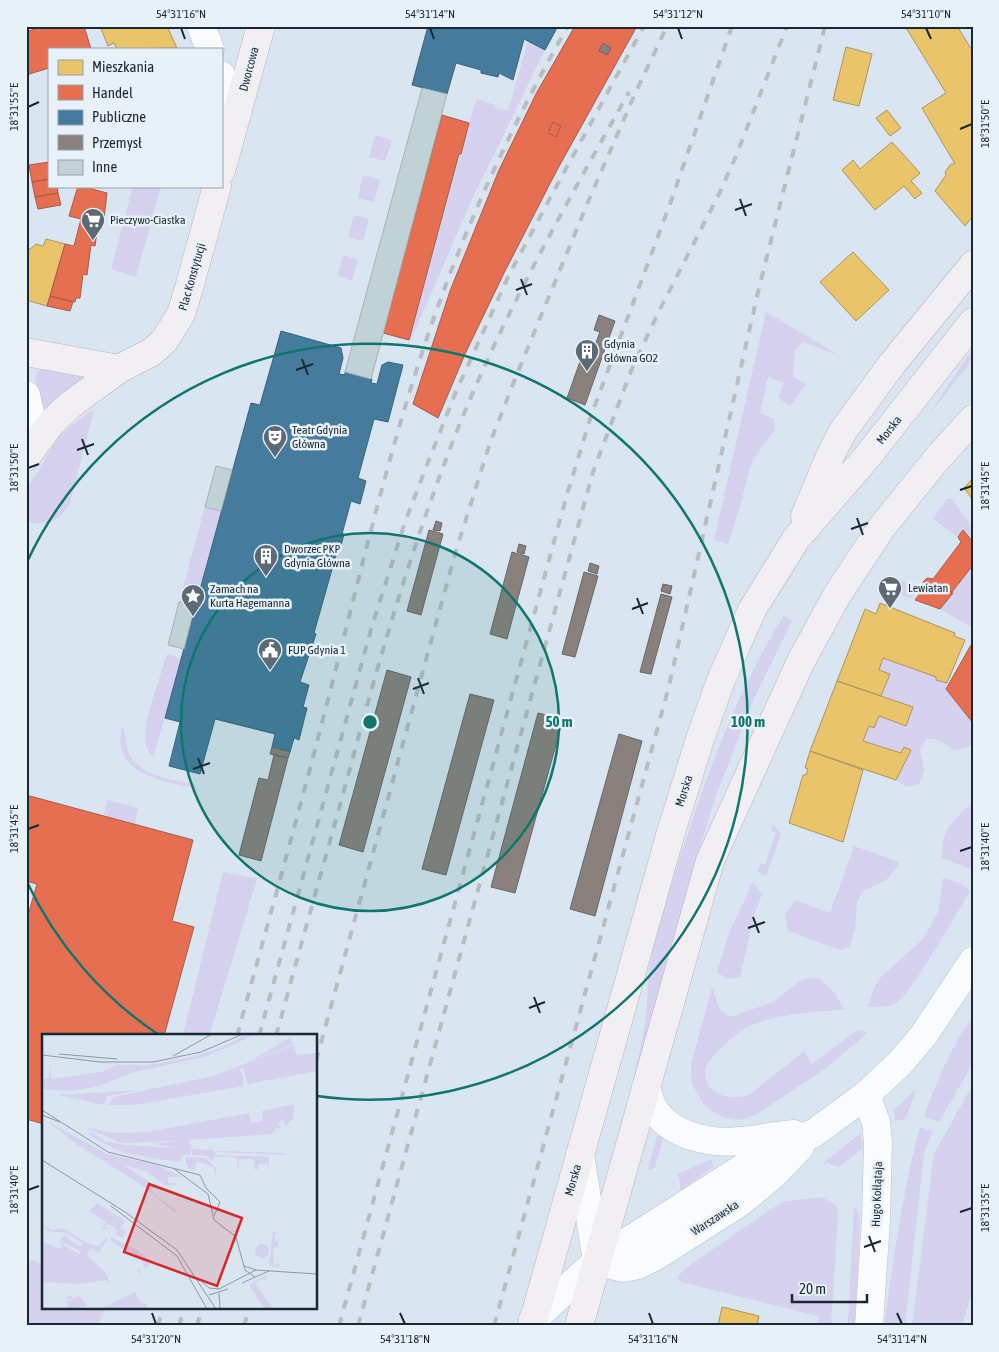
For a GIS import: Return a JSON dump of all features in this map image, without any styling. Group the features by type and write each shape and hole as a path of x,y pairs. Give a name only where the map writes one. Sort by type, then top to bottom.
{"main road":[{"name":"Dworcowa","path":"237,113 261,26"},
{"path":"222,167 237,113"},
{"name":"Plac Konstytucji","path":"28,455 52,422 70,405 119,369 152,352 164,341 181,314 216,188"},
{"path":"796,539 831,454 843,431 892,364 973,265"},
{"name":"Morska","path":"532,1323 671,832 700,739 721,680 752,610 796,539 867,457 973,322"},
{"path":"26,352 119,369"},
{"path":"936,460 973,399"},
{"path":"579,1326 710,862 801,661 837,595 882,527 973,418"}],"street":[{"path":"201,26 210,48"},
{"path":"222,77 237,113"},
{"name":"Plac Konstytucji","path":"26,395 31,418 28,455"},
{"path":"532,1323 597,1261 749,1164 814,1133 866,1095 902,1062 916,1045 973,960"},
{"path":"646,1087 654,1109 673,1128 693,1136 720,1142 777,1135 814,1133"},
{"name":"Hugo Kołłątaja","path":"866,1095 876,1122 878,1143 876,1219 869,1326"},
{"path":"580,1155 597,1261"}],"shaded area":[{"path":"528,41 545,50 473,197 411,340 409,340 474,106 477,99 495,105 495,108 508,111"},
{"path":"375,135 392,140 385,161 369,157"},
{"path":"363,175 380,180 374,202 358,198"},
{"path":"132,188 160,188 136,277 111,269"},
{"path":"354,215 369,219 363,241 348,237"},
{"path":"343,255 358,259 352,281 337,276"},
{"path":"766,312 840,356 803,342 795,350 793,377 806,384 790,406 778,398 784,383 768,377 760,413 774,419 775,429 751,463 728,544 714,540"},
{"path":"973,349 973,359 927,417"},
{"path":"44,368 86,378 44,409 35,380 37,372"},
{"path":"94,410 70,503 62,515 52,521 47,523 26,522 26,488 64,432"},
{"path":"947,499 952,499 973,528 973,542 963,530 958,537 933,519"},
{"path":"205,507 221,511 195,606 179,602"},
{"path":"973,565 973,628 940,609"},
{"path":"891,578 920,586 911,598 884,590"},
{"path":"784,615 792,621 755,696 716,795 694,866 617,1156 613,1155 642,1040 651,959 660,922 679,861 700,797 737,704"},
{"path":"167,654 182,659 153,757 147,747 145,731"},
{"path":"883,658 936,677 936,680 947,683 947,689 973,723 973,746 954,750 939,740 927,738 920,750 924,771 919,784 906,787 896,780 911,750 904,747 901,753 863,741 869,726 874,728 879,716 906,726 912,707 881,696 890,675 879,670"},
{"path":"122,726 125,732 128,752 140,767 167,779 196,785 195,789 150,776 140,772 131,765 125,757 121,746"},
{"path":"107,800 138,808 135,824 104,815"},
{"path":"973,801 973,870 942,858 942,848 946,832"},
{"path":"773,824 781,834 766,876 758,872 760,864 765,865 776,833 771,831"},
{"path":"854,846 899,862 886,880 863,891 857,902 855,927 850,947 840,950 788,931 785,915 795,900 830,913"},
{"path":"223,872 257,879 210,1034 183,1034"},
{"path":"943,878 962,884 970,891 922,970 902,998 892,1005 868,1007 874,988 881,977 922,940 938,913"},
{"path":"753,882 762,894 754,916 740,977 730,979 717,973 729,933"},
{"path":"819,978 835,993 844,1009 780,1017 744,1029 723,1046 708,1063 705,1076 712,1089 718,1094 734,1098 742,1097 750,1094 804,1051 812,1064 855,1032 859,1030 868,1032 825,1069 755,1115 740,1120 722,1117 704,1105 692,1084 691,1065 712,987 719,1009 730,1017 773,1002 803,979"},
{"path":"973,1015 973,1063 939,1122 924,1116 958,1039"},
{"path":"973,1084 973,1289 962,1326 912,1326 934,1154"},
{"path":"916,1089 906,1119 895,1121 894,1110"},
{"path":"920,1127 933,1131 924,1153 905,1326 884,1326 903,1201"},
{"path":"861,1133 862,1149 839,1167 827,1163 822,1164"},
{"path":"657,1136 664,1136 655,1167 652,1170 648,1169"},
{"path":"710,1160 713,1167 681,1190 678,1174"},
{"path":"822,1197 836,1205 838,1214 831,1326 818,1326 818,1316 681,1282 678,1278 690,1265 782,1202"},
{"path":"854,1207 856,1207 860,1222 855,1326 848,1326"},
{"path":"31,1260 42,1263 42,1310 105,1310 97,1326 26,1326 26,1262"}],"building: Mieszkania":[{"path":"100,26 167,26 177,48 116,48 114,43 108,46"},
{"path":"905,26 957,26 973,52 973,216 965,226 935,191 946,175 945,172 951,164 955,164 922,108 946,93"},
{"path":"846,47 872,54 859,106 833,100"},
{"path":"887,110 901,128 890,136 876,118"},
{"path":"892,142 920,173 911,181 922,193 915,199 904,186 875,210 842,170 853,160 860,169"},
{"path":"46,239 65,244 47,306 26,300 26,249 30,249 36,244 43,246"},
{"path":"853,252 889,290 856,321 820,282"},
{"path":"973,478 973,500 964,488"},
{"path":"880,603 955,633 954,636 965,640 947,683 936,680 936,677 883,658 879,670 890,674 881,696 837,681 865,609 876,614"},
{"path":"837,681 913,707 906,726 879,716 874,728 869,726 863,741 901,753 904,747 911,750 896,780 810,751"},
{"path":"810,751 863,770 843,842 789,823 803,775 806,775 808,769 805,768"},
{"path":"722,1307 759,1316 757,1326 718,1326"}],"building: Handel":[{"path":"43,26 84,26 91,48 48,48 48,68 26,75 26,32"},
{"path":"575,26 637,26 557,170 504,273 465,354 438,418 413,404 450,291 499,170 537,92"},
{"path":"442,115 469,123 409,340 383,333"},
{"path":"553,122 561,126 556,137 548,133"},
{"path":"48,162 48,179 32,182 29,165"},
{"path":"48,179 48,188 57,188 58,193 35,197 32,182"},
{"path":"77,188 92,188 107,193 104,218 99,218 95,246 91,245 87,275 83,274 80,298 76,298 75,302 50,296 65,244 74,246 81,219 69,216"},
{"path":"58,193 61,205 38,209 35,197"},
{"path":"50,296 73,302 70,311 47,306"},
{"path":"963,530 973,542 973,565 952,592 923,582 927,578 933,579 961,542 958,537"},
{"path":"934,586 953,593 940,609 915,600 924,588 931,590"},
{"path":"971,645 973,648 973,723 946,689"},
{"path":"26,795 193,840 172,921 194,927 165,1034 42,1034 42,1123 26,1119 26,922 37,884 26,881"}],"building: Publiczne":[{"path":"428,26 558,26 545,50 524,39 513,80 499,73 498,77 481,73 481,70 456,63 447,94 412,85"},
{"name":"Dworzec PKP Gdynia Główna","path":"281,331 341,348 343,358 339,374 345,375 345,372 372,379 371,383 377,384 382,365 388,362 403,365 388,422 374,419 358,478 366,481 360,504 351,501 340,549 338,548 314,633 316,634 300,682 309,685 303,707 307,708 299,740 294,738 290,752 272,747 275,734 215,719 200,774 169,766 180,722 165,718 251,403 260,405"}],"building: Przemysł":[{"path":"603,43 611,48 607,55 599,51"},
{"name":"Gdynia Główna GO2","path":"599,315 615,321 585,405 567,398 587,342 595,345 600,332 594,330"},
{"path":"436,521 442,523 440,531 433,530"},
{"path":"429,530 443,534 421,615 407,611"},
{"path":"519,544 526,546 524,554 517,552"},
{"path":"512,552 529,557 507,639 490,634"},
{"path":"590,563 599,566 597,574 588,571"},
{"path":"584,572 598,576 575,657 562,654"},
{"path":"663,584 672,586 670,594 661,591"},
{"path":"661,594 672,597 651,674 640,672"},
{"path":"387,670 411,677 363,852 339,845"},
{"path":"470,694 494,700 446,875 422,869"},
{"path":"538,713 563,719 515,893 491,887"},
{"path":"619,734 642,741 595,916 570,909"},
{"path":"272,747 290,752 288,758 270,754"},
{"path":"274,755 288,758 261,861 239,855 259,778 268,780"}],"building: Inne":[{"path":"422,88 447,94 371,379 345,372"},
{"path":"216,466 232,470 221,511 205,507"},
{"path":"179,602 195,606 184,649 168,645"}],"railway":[{"path":"238,1034 309,772 383,484 428,336 458,253 486,187 533,90 568,26"},
{"path":"260,1034 372,626 405,522 455,394 509,275 644,26"},
{"path":"318,1054 455,554 490,443 588,202 667,26"},
{"path":"339,1326 566,498 591,416 670,204 732,26"},
{"path":"358,1326 593,472 631,371 658,313 720,192 787,26"},
{"path":"494,1326 668,690 758,292 825,26"},
{"path":"277,1034 386,640 438,480 471,396 512,307 629,92"},
{"path":"158,1326 162,1310"},
{"path":"179,1326 183,1310"},
{"path":"197,1326 201,1310"},
{"path":"244,1326 248,1310"}],"place":[{"name":"Pieczywo-Ciastka","path":"93,241"},
{"name":"Gdynia Główna GO2","path":"587,372"},
{"name":"Teatr Gdynia Główna","path":"275,458"},
{"name":"Dworzec PKP Gdynia Główna","path":"266,577"},
{"name":"Lewiatan","path":"890,609"},
{"name":"Zamach na Kurta Hagemanna","path":"193,617"},
{"name":"FUP Gdynia 1","path":"270,671"}]}
